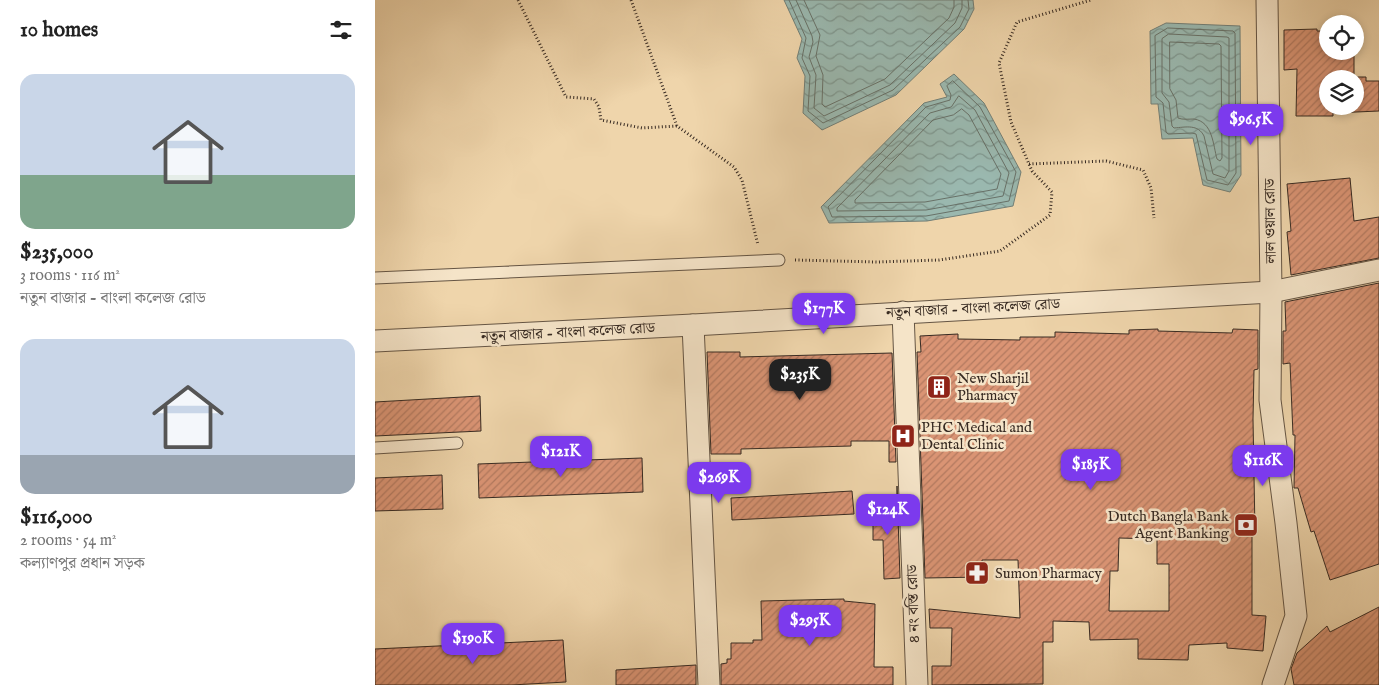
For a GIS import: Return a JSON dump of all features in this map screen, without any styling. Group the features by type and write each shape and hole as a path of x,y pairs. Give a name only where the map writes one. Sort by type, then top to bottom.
{"street":[{"name":"লাল ওয়াল রোড","path":"1267,0 1271,292 1270,400 1296,616 1273,685"},
{"name":"নতুন বাজার - বাংলা কলেজ রোড","path":"375,341 1271,292 1379,270"},
{"name":"৪ নং বস্তি রোড","path":"903,312 917,685"},
{"path":"693,325 709,685"}],"lane":[{"path":"375,278 779,260"},
{"path":"375,448 457,443"}],"path":[{"path":"518,0 566,97 594,99 599,107 601,120 642,128 677,126"},
{"path":"631,0 677,126 734,167 742,180 759,250 779,260 877,262 939,260 1000,252 1050,215 1052,192 1032,171 1011,122 999,63 1017,22 1091,0"},
{"path":"1029,164 1107,161 1143,170 1151,188 1154,218"}],"water":[{"path":"784,0 973,0 974,9 964,29 896,95 822,130 803,113 805,76 797,58 802,39"},
{"path":"1166,23 1240,26 1241,175 1230,192 1203,185 1193,138 1162,139 1158,104 1151,104 1150,31"},
{"path":"954,74 984,103 1021,172 1013,206 927,221 829,223 821,207 924,103 947,97 940,84"}],"building":[{"path":"1317,29 1319,31 1319,60 1354,60 1354,70 1319,70 1319,115 1333,116 1296,116 1297,69 1284,70 1284,30"},
{"path":"1364,77 1366,77 1366,81 1379,81 1379,111 1364,112"},
{"path":"1350,178 1354,221 1379,217 1379,258 1291,275 1287,232 1291,231 1287,184"},
{"path":"1379,283 1379,564 1330,580 1314,531 1311,532 1298,488 1294,488 1295,435 1293,435 1290,363 1283,364 1283,331 1286,331 1285,302"},
{"path":"1158,329 1158,331 1232,333 1233,329 1258,330 1258,369 1254,370 1255,532 1252,532 1252,615 1266,616 1263,651 1227,648 1227,643 1189,645 1188,660 1138,659 1138,639 1090,640 1089,622 1053,621 1053,642 1043,642 1043,684 932,685 932,666 951,666 952,628 930,628 929,609 1020,618 1018,560 982,560 983,577 925,578 917,352 921,352 920,336 958,334 958,339 1020,340 1020,337 1055,337 1055,332 1129,334 1129,330","holes":["1119,538 1157,539 1157,564 1169,564 1169,611 1109,611 1110,571 1118,571"]},
{"path":"707,352 740,352 740,357 892,353 896,462 889,462 889,441 851,441 851,446 741,449 741,454 711,454"},
{"path":"480,396 481,431 375,436 375,402"},
{"path":"642,458 643,492 479,498 478,464"},
{"path":"442,475 443,509 375,511 375,478"},
{"path":"897,486 900,578 884,579 883,540 873,540 873,503 897,503"},
{"path":"852,491 854,514 732,520 731,498"},
{"path":"844,599 844,601 875,604 874,667 893,667 893,685 721,685 721,664 727,663 727,659 731,659 731,643 753,643 753,640 762,640 761,601"},
{"path":"1379,607 1379,685 1294,685 1291,669 1297,653 1327,626 1330,632"},
{"path":"563,640 566,682 511,685 375,685 375,649"},
{"path":"696,665 696,685 616,685 616,670"}],"place":[{"name":"New Sharjil Pharmacy","path":"939,387"},
{"name":"PHC Medical and Dental Clinic","path":"903,436"},
{"name":"Dutch Bangla Bank Agent Banking","path":"1246,525"},
{"name":"Sumon Pharmacy","path":"977,573"}]}
